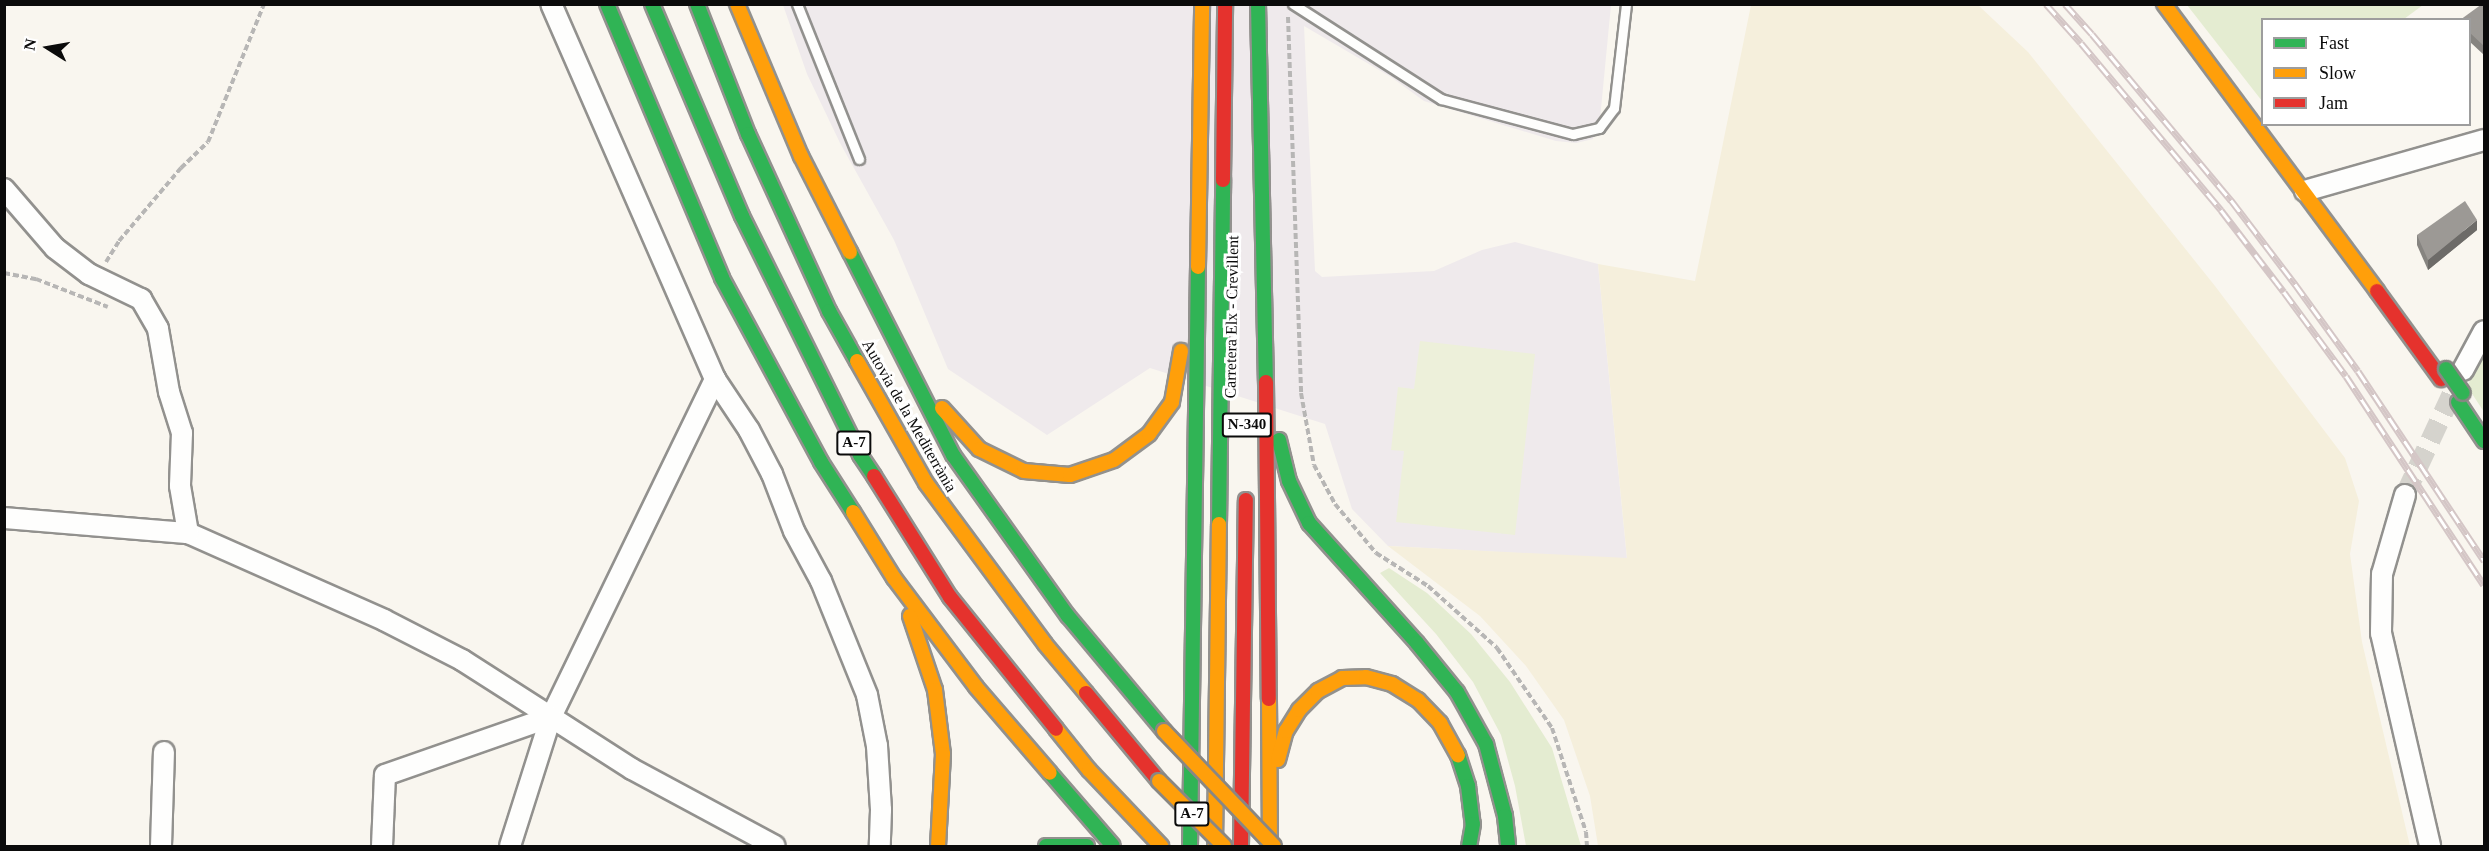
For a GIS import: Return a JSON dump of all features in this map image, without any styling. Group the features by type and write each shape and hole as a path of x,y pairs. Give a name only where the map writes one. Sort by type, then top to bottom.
{"main road":[{"path":"607,4 722,278 821,462 894,578 984,696 1113,846"},
{"name":"A-7","path":"652,4 742,216 860,455 950,597 1089,770 1161,846"},
{"name":"Autovia de la Mediterrània","path":"696,4 748,134 830,311 926,483 1045,644 1159,782 1224,846"},
{"path":"737,4 801,156 953,455 1068,616 1164,731 1271,842"},
{"path":"1190,846 1202,4"},
{"name":"Carretera Elx - Crevillent","path":"1215,846 1225,4"},
{"path":"1256,4 1265,325 1271,842"},
{"name":"Carretera Elx - Crevillent","path":"1249,280 1256,4"},
{"path":"2163,4 2450,373 2484,441"},
{"path":"2174,4 2261,119"},
{"path":"907,368 979,449 1024,471 1070,475 1114,460 1149,434 1172,402 1185,326 1199,107"},
{"path":"2266,126 2309,190"},
{"path":"1265,325 1273,418 1289,481 1310,523 1418,643 1457,692 1486,744 1505,816 1508,846"},
{"path":"2460,397 2484,424"},
{"path":"1241,846 1246,484"},
{"path":"894,578 920,639 935,690 943,754 938,846"},
{"path":"1271,842 1278,761 1286,731 1318,691 1342,678 1366,677 1392,684 1418,700 1440,723 1456,752 1468,786 1473,824 1469,846"},
{"path":"1046,846 1087,846"}],"street":[{"path":"551,4 716,379 772,474 794,531 821,581 867,695 877,746 881,810 880,846"},
{"path":"2309,190 2484,140"},
{"path":"4,189 55,248 96,278 141,299 158,329 169,392 182,433 180,486 188,533"},
{"path":"2450,373 2484,331"},
{"path":"510,846 551,717 716,379"},
{"path":"2405,495 2382,574 2381,633 2430,846"},
{"path":"4,518 188,533 384,620 462,660 632,769 775,846"},
{"path":"382,846 385,775 551,717"},
{"path":"161,846 164,752"}],"lane":[{"path":"797,4 859,159"},
{"path":"1293,4 1441,99 1573,134 1599,128 1614,108 1626,4"}],"path":[{"path":"96,278 119,241 181,168 208,142 264,4"},
{"path":"1288,16 1301,393 1314,465 1335,504 1376,553 1428,586 1497,648 1552,728 1586,832 1587,846"},
{"path":"4,273 36,279 108,307"}],"shaded area":[{"path":"783,5 1611,5 1600,119 1593,139 1576,143 1556,141 1424,101 1391,77 1304,26 1315,271 1322,277 1434,271 1482,250 1515,242 1598,264 1627,559 1388,546 1352,509 1325,424 1150,368 1047,435 948,369 894,240 840,143 807,74"},
{"path":"1751,5 1978,5 2028,52 2215,286 2345,458 2359,501 2350,554 2362,642 2410,846 1598,846 1590,796 1564,720 1526,666 1480,616 1388,546 1627,558 1598,264 1695,281"}],"green space":[{"path":"2187,5 2423,5 2405,18 2261,18 2261,100"},
{"path":"1420,341 1535,354 1515,535 1396,522 1404,451 1391,450 1398,387 1414,389"},
{"path":"2484,353 2484,412 2467,386"},
{"path":"1389,568 1427,593 1471,634 1510,682 1552,748 1581,846 1526,846 1515,786 1501,735 1473,682 1436,634 1380,573"}],"building":[{"path":"2484,4 2484,46 2471,34 2471,18 2463,18"},
{"path":"2465,201 2477,220 2428,260 2417,235"}],"tunnel":[{"path":"2405,495 2457,383"}],"railway":[{"path":"2046,4 2221,210 2284,292 2346,376 2484,585"},
{"path":"2065,4 2231,200 2295,284 2358,371 2484,561"}],"traffic: fast":[{"path":"607,4 722,278 821,462 853,512"},
{"path":"652,4 742,216 860,455 874,476"},
{"path":"697,4 748,134 829,311 857,361"},
{"path":"1258,4 1266,382"},
{"path":"1219,524 1223,180"},
{"path":"850,252 953,455 1068,616 1164,731"},
{"path":"1190,846 1198,267"},
{"path":"2446,369 2463,393"},
{"path":"2458,402 2484,441"},
{"path":"1279,440 1289,481 1309,523 1417,643 1457,692 1486,744 1505,816 1508,846"},
{"path":"1458,755 1468,786 1473,824 1469,846"},
{"path":"1050,773 1113,846"},
{"path":"1046,846 1087,846"}],"traffic: slow":[{"path":"737,4 801,156 850,252"},
{"path":"1198,267 1202,4"},
{"path":"2164,4 2377,291"},
{"path":"942,408 979,449 1024,471 1070,475 1114,460 1149,434 1172,402 1181,351"},
{"path":"857,361 926,483 1045,644 1086,693"},
{"path":"853,512 894,578 976,687 1050,773"},
{"path":"1215,846 1219,524"},
{"path":"910,616 935,690 943,754 938,846"},
{"path":"1278,760 1286,731 1299,710 1318,691 1342,678 1366,677 1392,684 1418,700 1440,723 1458,755"},
{"path":"1269,699 1270,846"},
{"path":"1056,729 1089,770 1161,846"},
{"path":"1164,731 1274,846"},
{"path":"1159,781 1224,846"}],"traffic: jam":[{"path":"1223,180 1225,4"},
{"path":"2377,291 2441,379"},
{"path":"1266,382 1269,699"},
{"path":"874,476 950,597 1056,729"},
{"path":"1241,846 1246,500"},
{"path":"1086,693 1159,781"}]}
